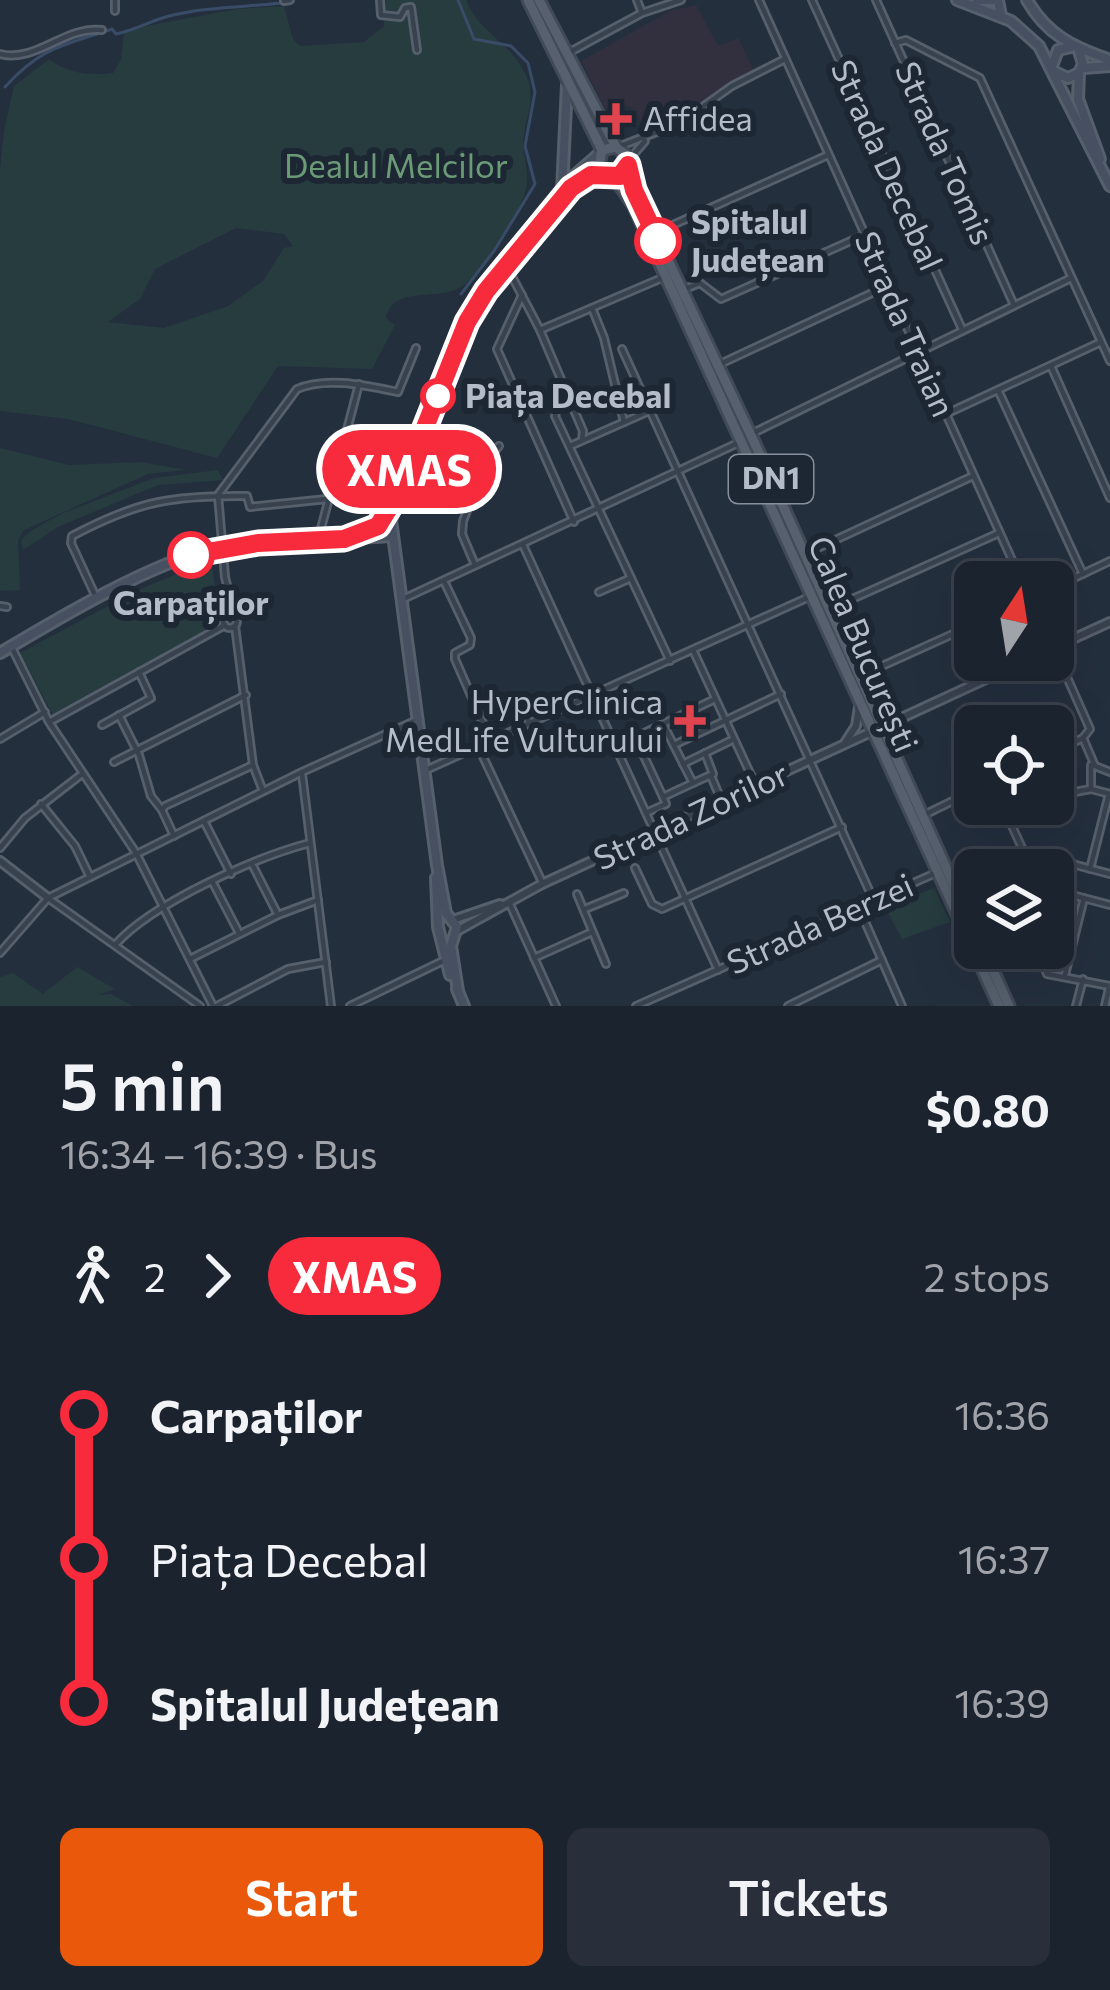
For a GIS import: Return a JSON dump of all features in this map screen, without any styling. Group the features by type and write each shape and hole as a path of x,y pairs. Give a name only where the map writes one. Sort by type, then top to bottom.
{"main road":[{"name":"DN1","path":"528,0 601,152 598,167 608,176"},
{"name":"DN1","path":"539,0 628,163"},
{"path":"957,0 1007,19 1025,15 1027,2"},
{"path":"977,0 995,0 1007,19 1039,46 1101,166"},
{"path":"1027,2 1047,28 1076,49 1110,63"},
{"path":"1053,68 1058,50 1076,49"},
{"path":"1076,49 1081,71 1077,94 1110,186"},
{"path":"1053,68 1068,78 1110,63"},
{"path":"561,196 566,72"},
{"path":"344,539 378,526 400,490 467,322 506,265 575,175 601,152 617,147"},
{"path":"561,196 584,178 620,176 628,163"},
{"name":"Calea București","path":"628,163 814,596 858,681"},
{"name":"Calea București","path":"608,176 633,205 805,554 999,1006"},
{"path":"400,490 391,536 426,770 440,929 445,960 464,1006"},
{"path":"0,653 184,558 224,547 391,536"},
{"path":"362,538 394,556"},
{"name":"Calea București","path":"879,730 954,885"},
{"path":"437,865 452,920 451,952 458,991"},
{"path":"440,929 452,920"},
{"path":"440,929 454,933"},
{"path":"992,969 1010,1006"}],"street":[{"path":"115,0 115,11"},
{"path":"380,0 381,15 388,18 400,17 411,7 417,50"},
{"path":"637,0 642,13"},
{"path":"568,53 642,13 681,0"},
{"name":"Strada Traian","path":"759,0 1013,561"},
{"name":"Strada Decebal","path":"812,0 962,329"},
{"name":"Strada Tomis","path":"876,0 1014,305"},
{"path":"0,55 22,56 75,31 102,30"},
{"path":"895,43 906,40 980,79 1110,362"},
{"path":"617,147 680,123 732,86 785,59"},
{"path":"628,163 649,137"},
{"path":"655,233 828,155"},
{"path":"682,290 700,283 721,299 864,235"},
{"path":"506,265 540,330 583,431 582,440"},
{"path":"540,330 665,276"},
{"path":"401,600 679,473 917,350 1072,278"},
{"path":"716,366 887,286"},
{"path":"521,296 497,351 574,522"},
{"path":"592,308 624,422"},
{"path":"946,414 1101,342"},
{"path":"263,791 253,765 218,495 298,389 311,384 359,384 398,392 416,347"},
{"path":"622,349 874,901"},
{"path":"1051,366 1110,498"},
{"path":"318,540 359,384"},
{"path":"563,388 554,413 670,661"},
{"path":"998,390 1083,574"},
{"path":"570,446 650,411"},
{"path":"475,566 462,534 463,521 486,462 500,446"},
{"path":"805,554 973,476"},
{"path":"97,600 72,536 152,501 247,496 250,507 327,499"},
{"path":"830,610 1000,533"},
{"path":"523,545 718,970"},
{"path":"1074,578 1110,561"},
{"path":"599,592 631,578"},
{"path":"444,581 470,635 470,645 455,653 454,659 491,740"},
{"path":"426,770 814,596"},
{"path":"225,625 229,602"},
{"path":"225,616 234,615"},
{"path":"1074,638 1110,622"},
{"path":"49,722 225,625 235,626"},
{"path":"841,747 858,720 858,681 954,634"},
{"path":"11,646 49,722 136,854 215,1006 288,969 326,962"},
{"path":"693,650 756,786"},
{"path":"102,725 151,697 139,672"},
{"name":"Strada Zorilor","path":"454,933 542,884 983,681"},
{"path":"1068,681 1090,729 1090,734 1074,742"},
{"path":"674,745 781,694"},
{"path":"114,762 246,695"},
{"path":"616,746 715,699"},
{"path":"521,705 529,723"},
{"path":"0,739 45,712"},
{"path":"119,716 151,796 174,836"},
{"path":"0,953 48,898 419,719"},
{"path":"664,724 693,784"},
{"path":"635,737 666,804 648,812"},
{"path":"1082,738 1098,769 1110,772"},
{"path":"683,764 734,739"},
{"path":"478,746 542,884"},
{"path":"705,754 722,802"},
{"path":"1090,789 1092,761"},
{"path":"162,810 253,765"},
{"path":"302,772 331,1006"},
{"path":"0,848 41,804 82,774"},
{"path":"663,797 711,776"},
{"path":"1074,792 1090,789 1109,794 1090,869"},
{"path":"923,816 954,800"},
{"path":"41,804 75,846 90,877"},
{"path":"204,820 231,874"},
{"path":"635,868 658,909 842,827"},
{"path":"115,944 162,908 251,864 311,843"},
{"path":"0,861 188,1002 200,1006"},
{"path":"251,864 278,915"},
{"path":"1074,865 1110,874"},
{"name":"Strada Berzei","path":"637,1006 938,872"},
{"path":"213,883 239,934"},
{"path":"584,910 624,893"},
{"path":"577,894 606,964"},
{"path":"1074,895 1110,905"},
{"path":"1065,975 1084,898"},
{"path":"190,959 318,900"},
{"path":"509,901 556,1006"},
{"name":"Strada Zorilor","path":"452,920 509,901"},
{"path":"859,908 902,1006"},
{"path":"534,958 592,932"},
{"path":"350,1006 445,960"},
{"path":"788,1006 882,960"},
{"path":"1044,969 1046,974 1110,985 1105,1006"},
{"path":"1076,1006 1083,979"}],"shaded area":[{"path":"696,5 718,46 738,38 754,71 679,121 648,134 633,108 616,104 605,109 581,61 670,11"}],"green space":[{"name":"Dealul Melcilor","path":"386,0 466,0 479,22 515,57 528,80 525,192 494,251 474,276 455,290 408,297 390,307 386,318 395,325 372,369 278,366 217,458 68,419 0,411 0,169 14,86 49,59 79,72 113,73 121,60 124,30 238,9 284,6 293,39 300,46 364,42 384,26","holes":["236,228 284,234 293,246 284,248 263,281 228,306 164,328 108,322 140,299 155,269"]},
{"path":"0,448 69,465 141,462 186,470 148,474 24,530 18,540 20,590 0,591"},
{"path":"218,470 223,480 158,485 58,527 23,550 21,540 63,513 154,478"},
{"path":"211,560 221,626 54,717 20,653 138,590"},
{"path":"934,888 950,922 902,939 885,907"},
{"path":"77,967 115,989 98,995 111,994 133,1006 0,1006 0,977 13,973 43,994"}],"waterway":[{"path":"458,0 474,39 511,46 528,63 535,92 525,146 535,184 461,294"},
{"path":"5,87 42,55 112,29 116,34 183,13 282,3"}],"bus line":[{"name":"XMAS","path":"191,555 258,543 344,539 378,526 400,490 475,308 561,196 579,181 597,174 620,176 628,165 658,241"}],"place":[{"name":"Affidea","path":"616,119"},
{"name":"Spitalul Județean","path":"658,241"},
{"name":"Piața Decebal","path":"438,396"},
{"name":"Carpaților","path":"191,555"},
{"name":"HyperClinica MedLife Vulturului","path":"690,721"}]}
